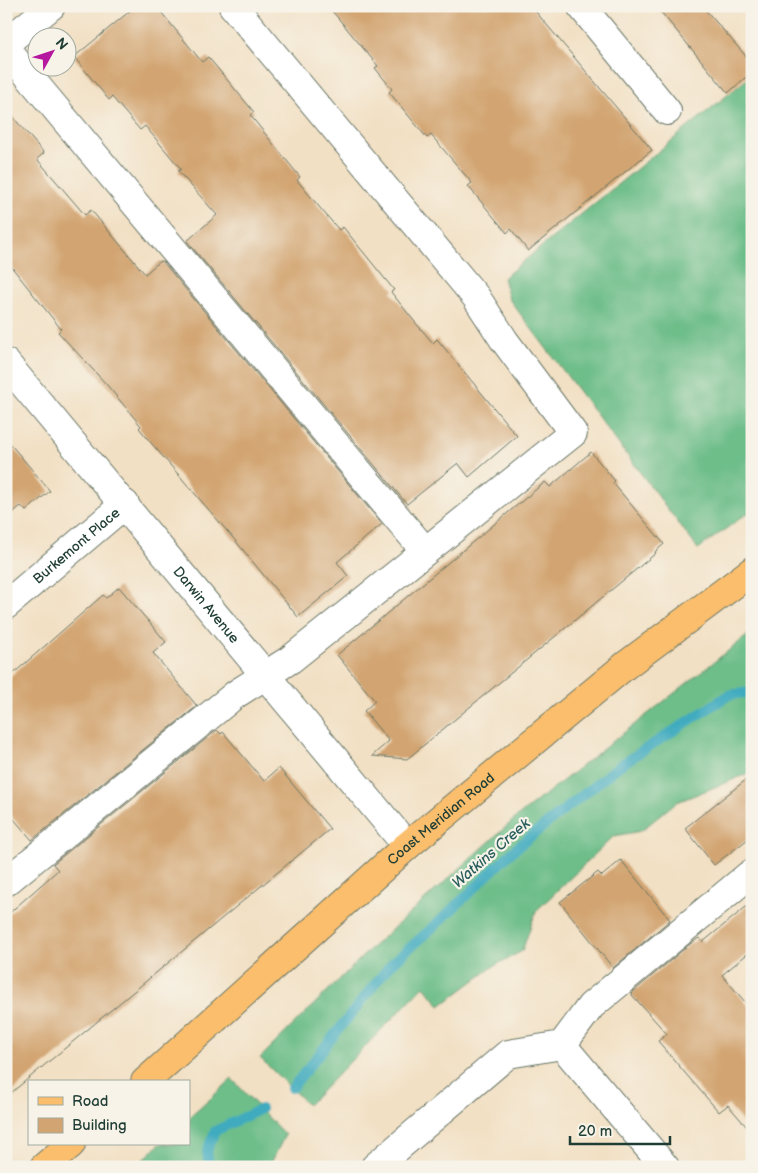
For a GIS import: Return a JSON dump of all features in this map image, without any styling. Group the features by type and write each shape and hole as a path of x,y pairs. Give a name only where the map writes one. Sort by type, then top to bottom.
{"main road":[{"name":"Coast Meridian Road","path":"147,1080 407,846 626,665 752,571"},
{"path":"44,1167 68,1146"}],"street":[{"path":"6,43 52,6"},
{"path":"6,882 236,694 291,659 573,432 504,340 488,312 233,6"},
{"path":"581,6 667,112"},
{"path":"6,49 425,551"},
{"name":"Darwin Avenue","path":"6,363 407,846"},
{"name":"Burkemont Place","path":"6,605 125,504"},
{"path":"375,1167 508,1054 562,1045 591,1006 749,875 752,879"},
{"path":"562,1045 665,1167"}],"green space":[{"path":"752,75 752,510 698,549 509,299 503,278"},
{"path":"752,632 752,772 675,803 641,831 614,836 536,911 522,951 494,966 440,1006 424,986 308,1105 260,1058 369,950 518,816"},
{"path":"232,1079 285,1135 269,1167 135,1167 158,1146 190,1146 190,1117"}],"building":[{"path":"136,6 156,6 202,62 208,57 254,112 250,115 300,177 297,180 339,230 343,227 394,290 391,292 414,321 433,343 437,339 517,436 469,477 458,463 407,504 187,241 217,215 178,171 181,169 145,126 140,130 112,97 109,100 78,62 78,54"},
{"path":"328,6 531,6 652,150 528,251 511,229 507,233 468,186 472,183 431,135 427,138 389,92 392,89 375,68 378,66"},
{"path":"656,6 702,6 752,63 752,72 728,93"},
{"path":"6,109 44,153 37,159 85,215 91,210 145,274 160,261 163,262 382,524 337,562 348,576 298,617 152,444 139,428 141,426 107,385 58,332 61,329 6,260"},
{"path":"6,439 50,491 26,511 21,506 6,518"},
{"path":"591,452 615,481 613,483 664,544 656,553 407,759 372,756 389,741 364,711 375,701 337,655 545,482 550,487"},
{"path":"119,587 166,642 153,653 197,706 32,840 6,810 6,680 103,595 106,598"},
{"path":"217,730 221,734 223,732 264,781 279,768 330,829 6,1097 6,916 58,870 53,864"},
{"path":"752,775 752,836 714,865 685,828"},
{"path":"621,860 670,920 613,968 560,902 598,872 602,876"},
{"path":"752,902 752,950 722,975 752,1010 752,1133 728,1105 719,1112 685,1073 658,1041 667,1034 632,995 633,992 690,944 699,938 703,942"}],"waterway":[{"name":"Watkins Creek","path":"292,1088 391,964 439,922 514,850 619,766 729,695 752,692"},
{"name":"Watkins Creek","path":"209,1167 207,1151 215,1131 261,1109"}]}
